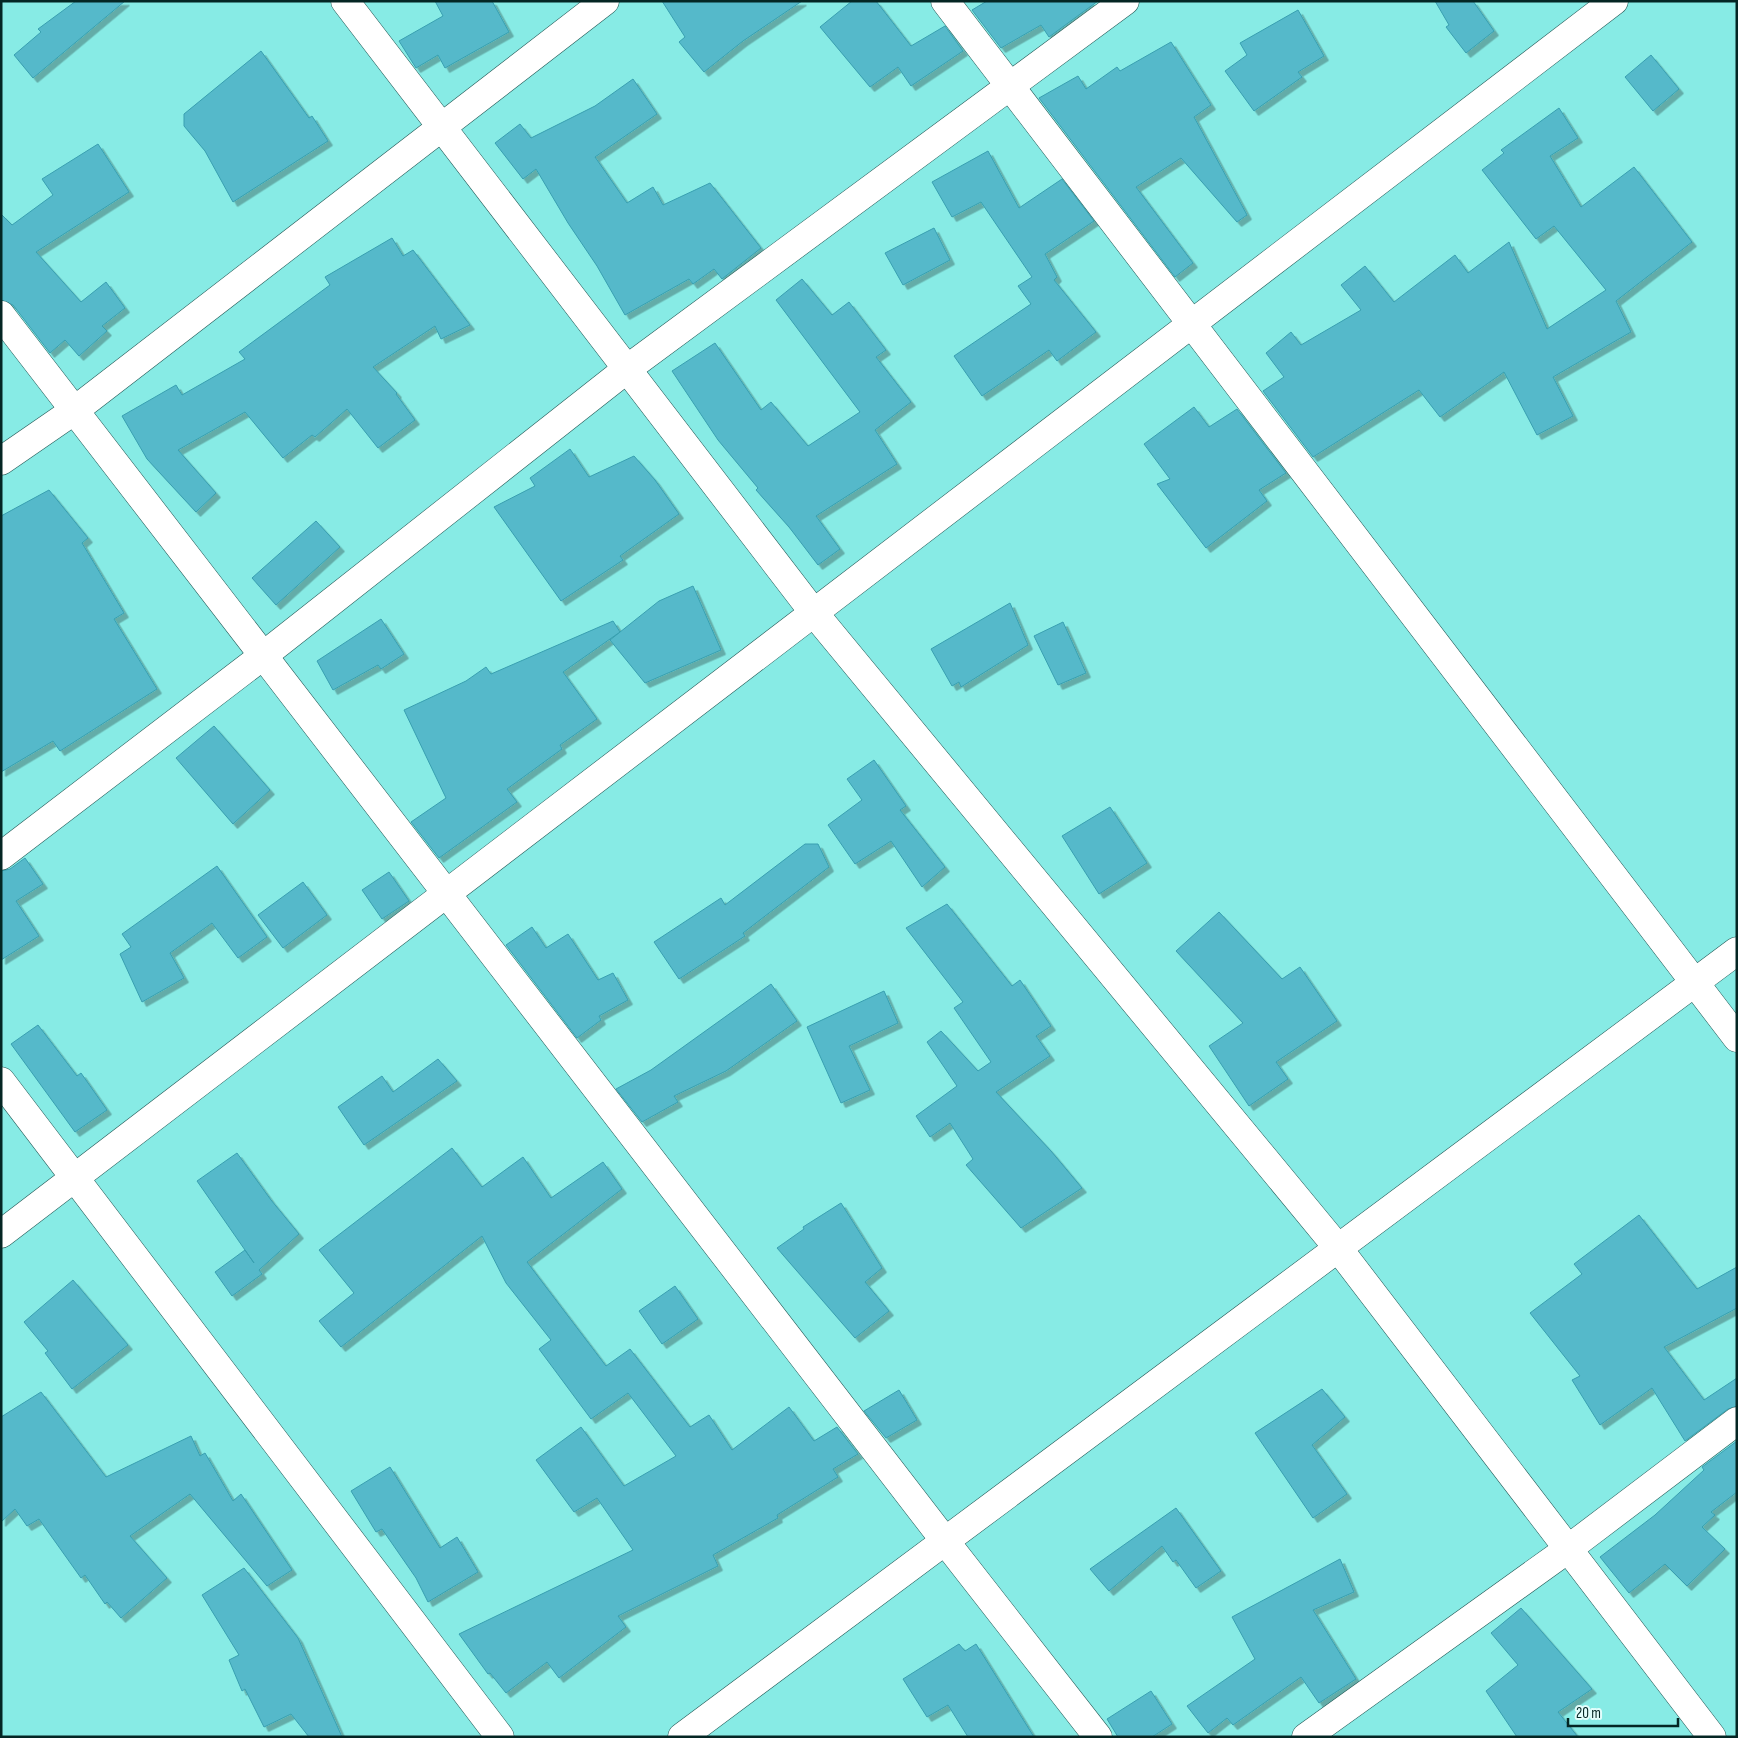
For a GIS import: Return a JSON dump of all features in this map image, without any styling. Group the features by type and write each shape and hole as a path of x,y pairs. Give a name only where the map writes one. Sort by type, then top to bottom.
{"street":[{"path":"345,1 814,613 1338,1248 1712,1737"},
{"path":"1,460 75,410 605,1"},
{"path":"945,1 1737,1038"},
{"path":"1,856 264,655 627,369 1125,1"},
{"path":"1,1234 1614,1"},
{"path":"1,315 1098,1737"},
{"path":"682,1737 1737,951"},
{"path":"1,1082 500,1737"},
{"path":"1306,1737 1568,1549 1737,1421"}],"building":[{"path":"76,1 125,1 33,78 14,55 41,32 38,29"},
{"path":"435,1 492,1 509,32 445,68 438,55 416,68 399,41 443,16"},
{"path":"662,1 802,1 743,41 704,72 679,42 685,37"},
{"path":"852,1 876,1 911,46 945,26 963,51 911,86 898,67 870,87 820,27"},
{"path":"987,1 1098,1 1049,37 1041,25 1001,48 972,10"},
{"path":"1435,1 1473,1 1494,31 1466,53 1446,27 1449,25"},
{"path":"1298,10 1324,56 1298,72 1302,77 1254,111 1225,71 1247,55 1240,43"},
{"path":"1171,42 1211,105 1194,117 1247,215 1237,222 1181,158 1136,187 1193,263 1175,277 1039,98 1078,76 1086,89 1117,67 1120,71"},
{"path":"261,51 309,118 312,116 328,141 233,202 205,151 184,126 184,114"},
{"path":"1651,55 1679,89 1653,111 1625,77"},
{"path":"633,79 657,114 595,157 627,203 653,187 663,205 710,183 761,248 722,279 714,269 693,284 689,279 625,315 597,266 568,223 536,169 523,179 495,143 520,124 531,138 595,106"},
{"path":"1559,108 1578,138 1550,156 1581,207 1634,167 1692,242 1616,301 1631,332 1553,377 1573,416 1537,435 1504,372 1440,417 1419,390 1313,457 1263,391 1284,377 1266,353 1291,332 1301,345 1361,310 1341,285 1365,266 1394,302 1455,255 1468,273 1509,242 1547,329 1606,290 1554,226 1536,239 1482,170 1504,153 1501,150"},
{"path":"98,144 129,192 36,252 81,302 106,282 125,308 102,326 107,331 79,356 65,340 50,353 13,305 1,300 1,214 12,225 53,195 42,179"},
{"path":"988,151 1019,208 1062,179 1094,221 1045,254 1057,277 1054,280 1096,332 1057,361 1049,350 982,396 954,356 1031,304 1018,286 1032,277 981,202 952,217 932,182"},
{"path":"934,228 950,260 903,285 885,253"},
{"path":"392,238 403,256 413,250 470,325 441,339 435,326 373,367 397,393 415,420 378,448 347,409 315,437 312,435 283,458 245,412 178,450 216,493 196,512 147,459 122,416 176,385 182,395 245,359 239,352 330,285 325,277"},
{"path":"802,279 832,315 849,302 886,350 876,357 911,402 875,430 897,464 816,516 840,549 818,565 789,527 756,490 758,488 718,440 672,371 715,343 761,410 771,402 808,446 860,412 776,300"},
{"path":"1194,407 1209,427 1237,409 1286,473 1259,490 1267,501 1206,548 1157,484 1170,479 1144,444"},
{"path":"570,449 589,477 634,456 655,480 679,514 620,556 623,560 561,601 494,507 535,486 530,478"},
{"path":"49,490 88,538 82,543 124,613 114,619 157,689 60,751 53,741 1,772 1,516"},
{"path":"316,521 340,547 276,605 252,578"},
{"path":"693,586 721,650 645,683 610,640 659,601"},
{"path":"1010,603 1028,645 961,687 959,682 952,686 931,649"},
{"path":"381,619 404,654 381,669 378,665 333,690 317,661"},
{"path":"613,621 620,632 563,672 597,719 560,745 562,749 507,789 517,802 439,858 411,822 446,798 404,710 466,681 486,667 491,674"},
{"path":"1063,622 1086,673 1058,685 1034,636"},
{"path":"214,726 270,790 233,824 176,758"},
{"path":"874,760 906,806 900,810 945,867 922,887 891,841 855,864 828,825 862,800 847,779"},
{"path":"1110,807 1147,863 1099,894 1062,836"},
{"path":"805,844 818,844 829,867 743,933 745,936 679,979 654,942 721,898 725,905"},
{"path":"25,858 43,884 16,901 39,936 1,960 1,871 10,869"},
{"path":"217,866 267,937 238,958 212,923 170,953 184,978 142,1002 120,954 131,947 122,934"},
{"path":"389,872 409,901 382,919 362,890"},
{"path":"303,882 327,915 283,948 258,915"},
{"path":"947,904 1012,986 1020,980 1051,1026 1036,1036 1050,1056 996,1092 1051,1151 1082,1188 1021,1228 966,1165 973,1159 950,1123 930,1137 916,1116 957,1086 927,1042 941,1031 978,1071 991,1062 954,1008 963,1002 906,928"},
{"path":"1219,912 1282,979 1300,967 1337,1021 1276,1062 1288,1079 1249,1106 1209,1046 1243,1023 1176,951"},
{"path":"532,927 546,948 568,934 598,980 613,973 628,1000 599,1016 601,1020 577,1038 506,945"},
{"path":"771,984 797,1021 726,1071 674,1096 678,1102 642,1122 616,1089 651,1070"},
{"path":"884,991 898,1023 849,1046 870,1090 841,1103 807,1027"},
{"path":"38,1025 77,1076 81,1073 107,1110 75,1132 11,1044"},
{"path":"438,1059 457,1081 364,1145 338,1107 382,1076 393,1092"},
{"path":"452,1148 482,1187 523,1157 551,1198 603,1162 622,1189 527,1262 606,1366 630,1349 690,1427 709,1415 732,1450 789,1407 814,1441 837,1427 858,1454 833,1469 838,1477 777,1515 778,1518 713,1555 718,1566 618,1616 626,1627 559,1678 547,1662 506,1693 490,1673 488,1674 459,1634 633,1550 597,1498 574,1512 536,1460 581,1427 624,1486 676,1456 628,1393 591,1419 539,1349 551,1340 506,1283 482,1236 341,1347 319,1321 354,1293 319,1250"},
{"path":"237,1153 271,1200 299,1234 259,1270 262,1274 232,1296 215,1272 245,1250 197,1181"},
{"path":"841,1203 882,1268 865,1282 889,1311 855,1338 777,1248 804,1229 803,1227"},
{"path":"1639,1215 1697,1289 1737,1267 1737,1308 1664,1347 1704,1400 1737,1378 1737,1406 1728,1409 1685,1441 1652,1388 1600,1425 1572,1380 1580,1376 1530,1313 1582,1274 1574,1264"},
{"path":"73,1280 128,1345 72,1389 45,1353 48,1351 24,1322"},
{"path":"675,1286 698,1319 662,1344 639,1311"},
{"path":"1322,1389 1345,1417 1312,1445 1347,1494 1313,1518 1255,1433"},
{"path":"899,1390 917,1420 886,1438 864,1411"},
{"path":"41,1392 106,1477 191,1436 200,1456 205,1453 233,1501 241,1494 292,1570 267,1586 190,1494 130,1536 167,1578 121,1618 107,1602 105,1604 85,1575 81,1578 39,1519 27,1526 15,1509 1,1522 1,1417"},
{"path":"1737,1441 1737,1492 1711,1512 1715,1515 1702,1527 1725,1549 1687,1586 1665,1564 1629,1593 1600,1557 1655,1515 1704,1470 1702,1467"},
{"path":"390,1467 440,1548 457,1537 478,1572 428,1602 416,1578 382,1529 376,1532 351,1491"},
{"path":"1176,1508 1221,1571 1196,1588 1176,1560 1173,1562 1162,1546 1109,1591 1090,1569"},
{"path":"1340,1559 1354,1592 1313,1610 1356,1679 1319,1703 1301,1677 1233,1725 1227,1718 1208,1733 1187,1706 1255,1659 1232,1617"},
{"path":"244,1568 298,1638 342,1737 309,1737 291,1714 264,1727 245,1689 242,1691 229,1660 239,1655 202,1595"},
{"path":"1521,1608 1592,1689 1558,1712 1578,1737 1517,1737 1486,1691 1518,1665 1491,1633"},
{"path":"959,1644 965,1651 976,1644 1034,1737 968,1737 948,1705 927,1717 903,1679"},
{"path":"1151,1691 1172,1724 1152,1737 1118,1737 1107,1719"}]}
